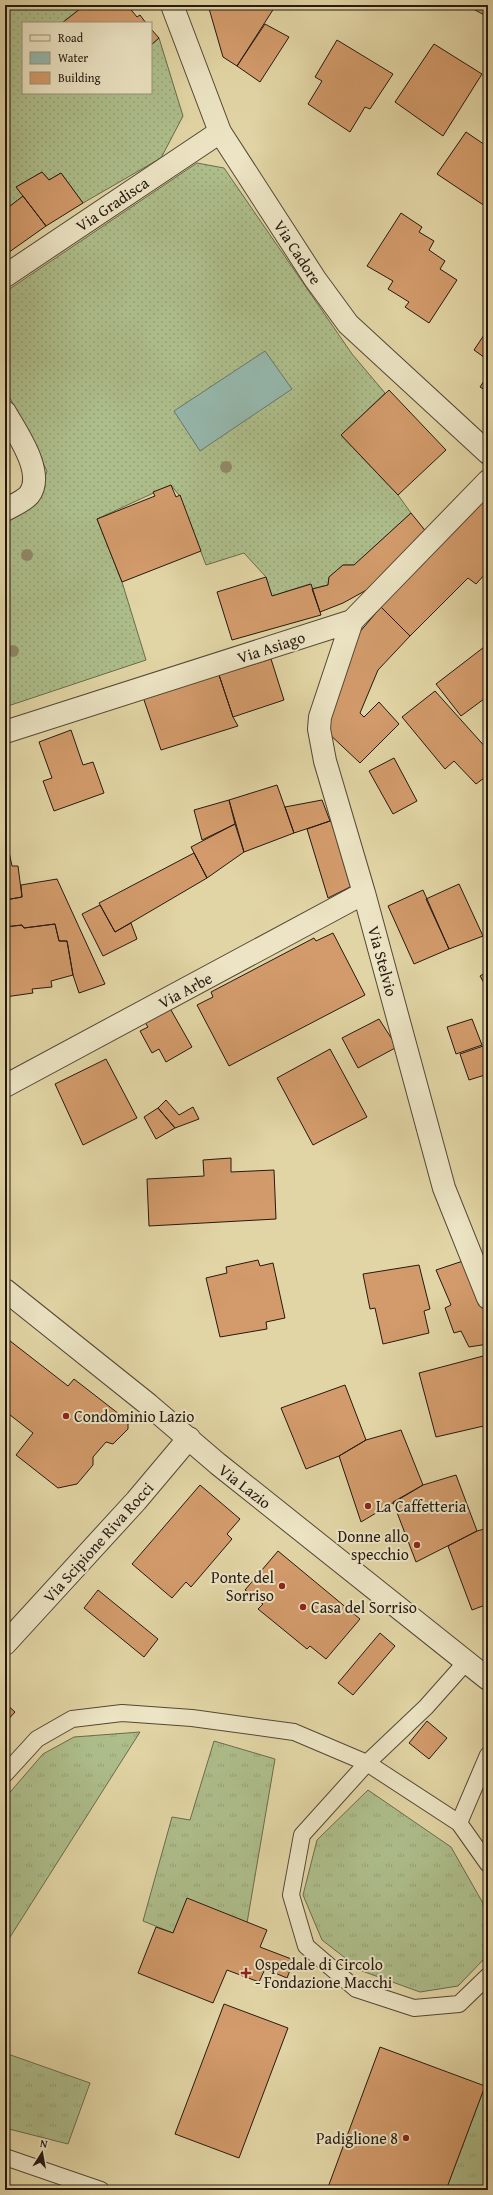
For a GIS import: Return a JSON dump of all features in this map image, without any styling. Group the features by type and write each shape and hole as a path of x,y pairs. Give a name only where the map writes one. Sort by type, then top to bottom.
{"street":[{"name":"Via Cadore","path":"172,5 220,132 314,279 348,324 488,453"},
{"name":"Via Gradisca","path":"5,276 220,132"},
{"path":"5,412 28,453 35,475 29,495 5,510"},
{"name":"Via Asiago","path":"5,732 352,621 488,481"},
{"name":"Via Stelvio","path":"352,621 320,717 319,729 325,762 364,893 444,1188 488,1298"},
{"name":"Via Arbe","path":"5,1086 364,893"},
{"name":"Via Lazio","path":"5,1290 189,1438 218,1464 488,1679"},
{"name":"Via Scipione Riva Rocci","path":"5,1644 136,1501 189,1438"}],"lane":[{"path":"466,1662 426,1707 368,1763 302,1835 291,1895 306,1946 356,1989 414,2008 459,2004 488,1976"},
{"path":"5,1774 37,1739 72,1718 122,1713 192,1718 294,1732 368,1763 459,1824 488,1864"},
{"path":"459,1824 488,1755"},
{"path":"5,2157 101,2190"}],"green space":[{"path":"5,5 85,5 63,22 22,22 22,94 152,94 152,44 159,38 183,116 161,158 83,203 61,173 49,180 42,172 16,187 23,196 5,210"},
{"path":"197,163 224,168 352,354 385,393 341,435 398,495 411,513 354,565 343,565 329,577 328,585 312,589 310,584 272,596 266,577 244,553 206,565 179,495 171,485 97,519 122,582 146,660 5,707 5,518 38,499 47,471 5,388 5,292"},
{"path":"140,1732 5,1945 5,1798 43,1754 74,1737"},
{"path":"214,1741 275,1759 247,1923 187,1899 173,1933 143,1921 172,1817 190,1820"},
{"path":"368,1790 451,1847 488,1912 488,1950 484,1959 458,1986 420,1992 362,1971 322,1940 303,1895 317,1840"},
{"path":"5,2053 90,2083 68,2144 5,2128"},
{"path":"488,2071 488,2190 446,2190 485,2086"}],"water":[{"path":"265,351 292,389 200,451 174,411"}],"building":[{"path":"85,5 127,5 137,17 140,15 145,22 63,22"},
{"path":"208,5 276,5 237,66 223,57"},
{"path":"466,5 488,5 488,17"},
{"path":"265,24 289,37 260,82 237,66"},
{"path":"152,30 159,38 152,44"},
{"path":"337,40 393,74 370,109 365,107 350,132 308,104 322,81 315,77"},
{"path":"434,44 482,74 443,136 395,102"},
{"path":"466,132 488,147 488,208 437,174"},
{"path":"42,172 49,180 61,173 83,203 46,226 16,187"},
{"path":"23,196 46,226 5,255 5,210"},
{"path":"401,213 422,227 419,232 434,241 429,250 445,261 440,269 457,280 429,323 405,307 409,302 388,289 393,281 367,266"},
{"path":"488,329 488,360 474,350"},
{"path":"488,375 488,395 485,394 487,391 480,387"},
{"path":"389,390 446,450 398,495 341,435"},
{"path":"171,485 176,497 180,495 201,551 122,582 97,519 155,496 153,492"},
{"path":"488,495 488,571 476,584 468,578 410,636 381,607"},
{"path":"411,513 428,534 372,587 343,603 320,612 312,589 328,585 329,577 343,565 354,565"},
{"path":"266,577 272,596 311,584 321,615 232,640 217,592"},
{"path":"381,607 410,636 378,670 360,713 364,717 379,702 399,724 360,763 326,731 347,647"},
{"path":"488,644 488,696 461,716 436,684"},
{"path":"271,659 284,700 233,717 219,675"},
{"path":"219,675 233,717 238,726 161,750 143,697"},
{"path":"435,691 488,750 488,775 476,784 454,761 445,769 402,717"},
{"path":"71,730 83,765 93,762 104,793 54,811 43,781 52,778 39,742"},
{"path":"394,758 417,801 393,814 369,771"},
{"path":"277,785 294,833 244,852 229,800"},
{"path":"229,800 235,824 202,840 194,810"},
{"path":"322,800 330,821 294,833 285,807"},
{"path":"330,821 337,822 354,885 328,898 307,829"},
{"path":"235,824 244,852 207,878 191,847"},
{"path":"5,847 8,847 12,866 18,866 22,897 5,900"},
{"path":"194,853 207,878 115,932 99,903"},
{"path":"57,879 105,984 79,993 73,975 67,941 59,941 55,924 24,928 22,925 5,927 5,900 22,897 21,885"},
{"path":"459,884 483,936 449,949 426,899"},
{"path":"423,890 449,949 414,964 388,906"},
{"path":"100,905 115,932 131,923 137,939 103,956 82,914"},
{"path":"55,924 59,941 67,941 73,975 51,981 52,987 32,989 33,993 5,997 5,927 22,925 24,928"},
{"path":"333,933 365,995 229,1066 197,1005 213,997 211,992 314,938 316,941"},
{"path":"488,971 488,990 480,976"},
{"path":"167,1003 192,1047 166,1062 159,1049 152,1053 140,1031 148,1027 142,1018"},
{"path":"379,1019 397,1047 358,1068 342,1038"},
{"path":"472,1019 482,1045 456,1054 447,1027"},
{"path":"486,1045 488,1074 469,1080 460,1054"},
{"path":"330,1049 367,1117 313,1145 277,1078"},
{"path":"106,1059 137,1118 83,1145 55,1084"},
{"path":"166,1100 179,1115 193,1107 199,1119 175,1128 158,1108"},
{"path":"158,1108 175,1128 156,1139 144,1117"},
{"path":"231,1158 231,1172 274,1170 276,1219 149,1226 147,1179 204,1176 203,1160"},
{"path":"258,1260 260,1266 273,1263 285,1318 266,1322 267,1329 220,1337 206,1278 227,1273 226,1267"},
{"path":"466,1260 488,1317 488,1344 469,1347 461,1331 454,1333 445,1308 451,1305 436,1270"},
{"path":"419,1265 430,1309 424,1311 429,1333 383,1344 375,1308 370,1309 363,1274"},
{"name":"Condominio Lazio","path":"5,1337 68,1386 74,1379 128,1421 128,1429 113,1444 106,1442 93,1457 93,1465 77,1484 58,1488 16,1455 33,1433 5,1411"},
{"path":"487,1355 488,1425 436,1437 419,1373"},
{"path":"345,1385 366,1440 339,1456 306,1469 281,1408"},
{"path":"401,1430 423,1485 361,1522 339,1456 366,1440"},
{"path":"456,1475 477,1531 416,1562 393,1502 423,1485"},
{"path":"200,1485 240,1519 227,1534 232,1539 191,1587 186,1582 172,1598 132,1564"},
{"path":"488,1528 488,1604 472,1610 448,1546 477,1531"},
{"name":"Casa del Sorriso","path":"278,1551 360,1619 326,1659 310,1646 307,1649 258,1609 263,1604 245,1590"},
{"path":"98,1590 158,1639 144,1657 84,1608"},
{"path":"380,1633 395,1646 353,1695 338,1683"},
{"path":"5,1703 15,1712 5,1723"},
{"path":"427,1721 447,1738 429,1759 409,1743"},
{"path":"187,1898 267,1930 260,1947 294,1960 287,1978 265,1969 259,1982 227,1970 213,2003 138,1973 156,1927 173,1933"},
{"path":"224,2004 288,2028 239,2158 175,2134"},
{"name":"Padiglione 8","path":"380,2047 485,2086 446,2190 327,2190"}],"place":[{"name":"Condominio Lazio","path":"66,1416"},
{"name":"La Caffetteria","path":"368,1506"},
{"name":"Donne allo specchio","path":"417,1545"},
{"name":"Ponte del Sorriso","path":"282,1586"},
{"name":"Casa del Sorriso","path":"303,1607"},
{"name":"Ospedale di Circolo - Fondazione Macchi","path":"246,1973"},
{"name":"Padiglione 8","path":"406,2138"}]}
